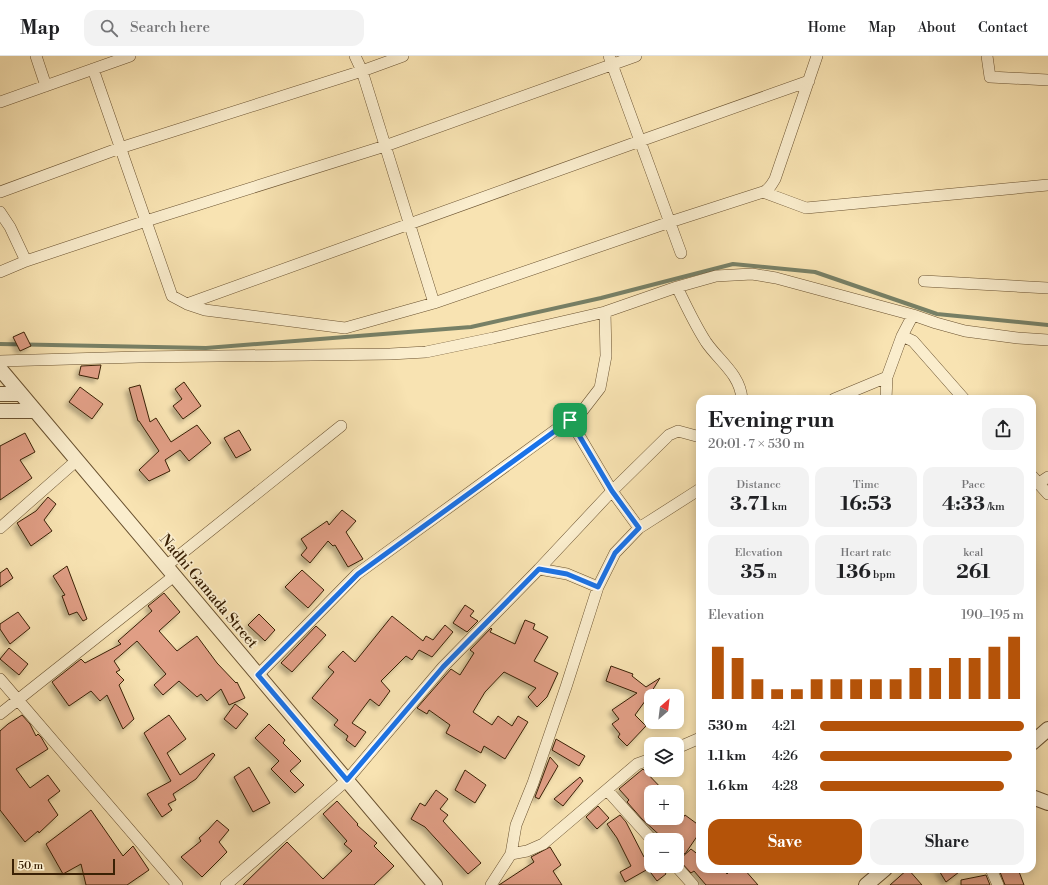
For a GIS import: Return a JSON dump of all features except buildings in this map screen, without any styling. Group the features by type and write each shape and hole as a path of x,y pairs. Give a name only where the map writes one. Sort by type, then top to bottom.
{"street":[{"path":"36,56 46,86"},
{"path":"0,102 130,56"},
{"path":"355,56 362,71 434,303"},
{"path":"0,192 120,148 362,71 403,56"},
{"path":"0,272 146,221 385,146 610,60 636,56"},
{"path":"93,69 172,296 187,304 205,310 345,328 434,303 670,222 764,193 770,188 775,179 817,56"},
{"path":"987,56 990,77 1048,80"},
{"path":"610,60 681,253"},
{"path":"187,304 809,81"},
{"path":"764,193 806,208 1048,185"},
{"path":"0,212 10,227 26,262"},
{"path":"0,361 139,357 390,354 426,352 605,312 678,287 716,276 752,274 776,278 913,315 936,324 965,331 1018,338 1048,340"},
{"path":"924,281 1048,288"},
{"path":"678,287 695,324 707,343 737,380 741,395"},
{"path":"258,675 358,574 583,410 600,388 606,356 605,312"},
{"path":"886,395 887,377 902,336 913,315"},
{"path":"902,336 913,341 960,395"},
{"name":"Nadhi Gamada Street","path":"0,369 435,885"},
{"path":"844,395 887,377"},
{"path":"0,394 21,394"},
{"path":"0,411 35,411"},
{"path":"570,420 612,491 639,528"},
{"path":"0,714 341,426"},
{"path":"226,885 347,780 443,667 539,569 612,491 669,435 678,431 696,436"},
{"path":"0,528 76,461"},
{"path":"1036,480 1048,476"},
{"path":"1036,481 1048,494"},
{"path":"491,885 511,854 516,826 533,783 598,587 615,553 639,528 696,492"},
{"path":"539,569 567,574 598,587"},
{"path":"0,679 177,885"},
{"path":"1036,740 1048,729"},
{"path":"684,745 696,740"},
{"path":"511,854 527,851 543,844 638,764 644,762"},
{"path":"607,790 646,833"},
{"path":"1036,798 1048,803"},
{"path":"682,873 693,885"},
{"path":"993,873 998,885"}],"waterway":[{"path":"0,344 206,348 471,327 601,298 733,264 815,272 937,314 1048,325"}],"route":[{"path":"570,420 612,491 639,528 615,553 598,587 567,574 539,569 443,667 347,780 258,675 358,574 570,420"}]}
